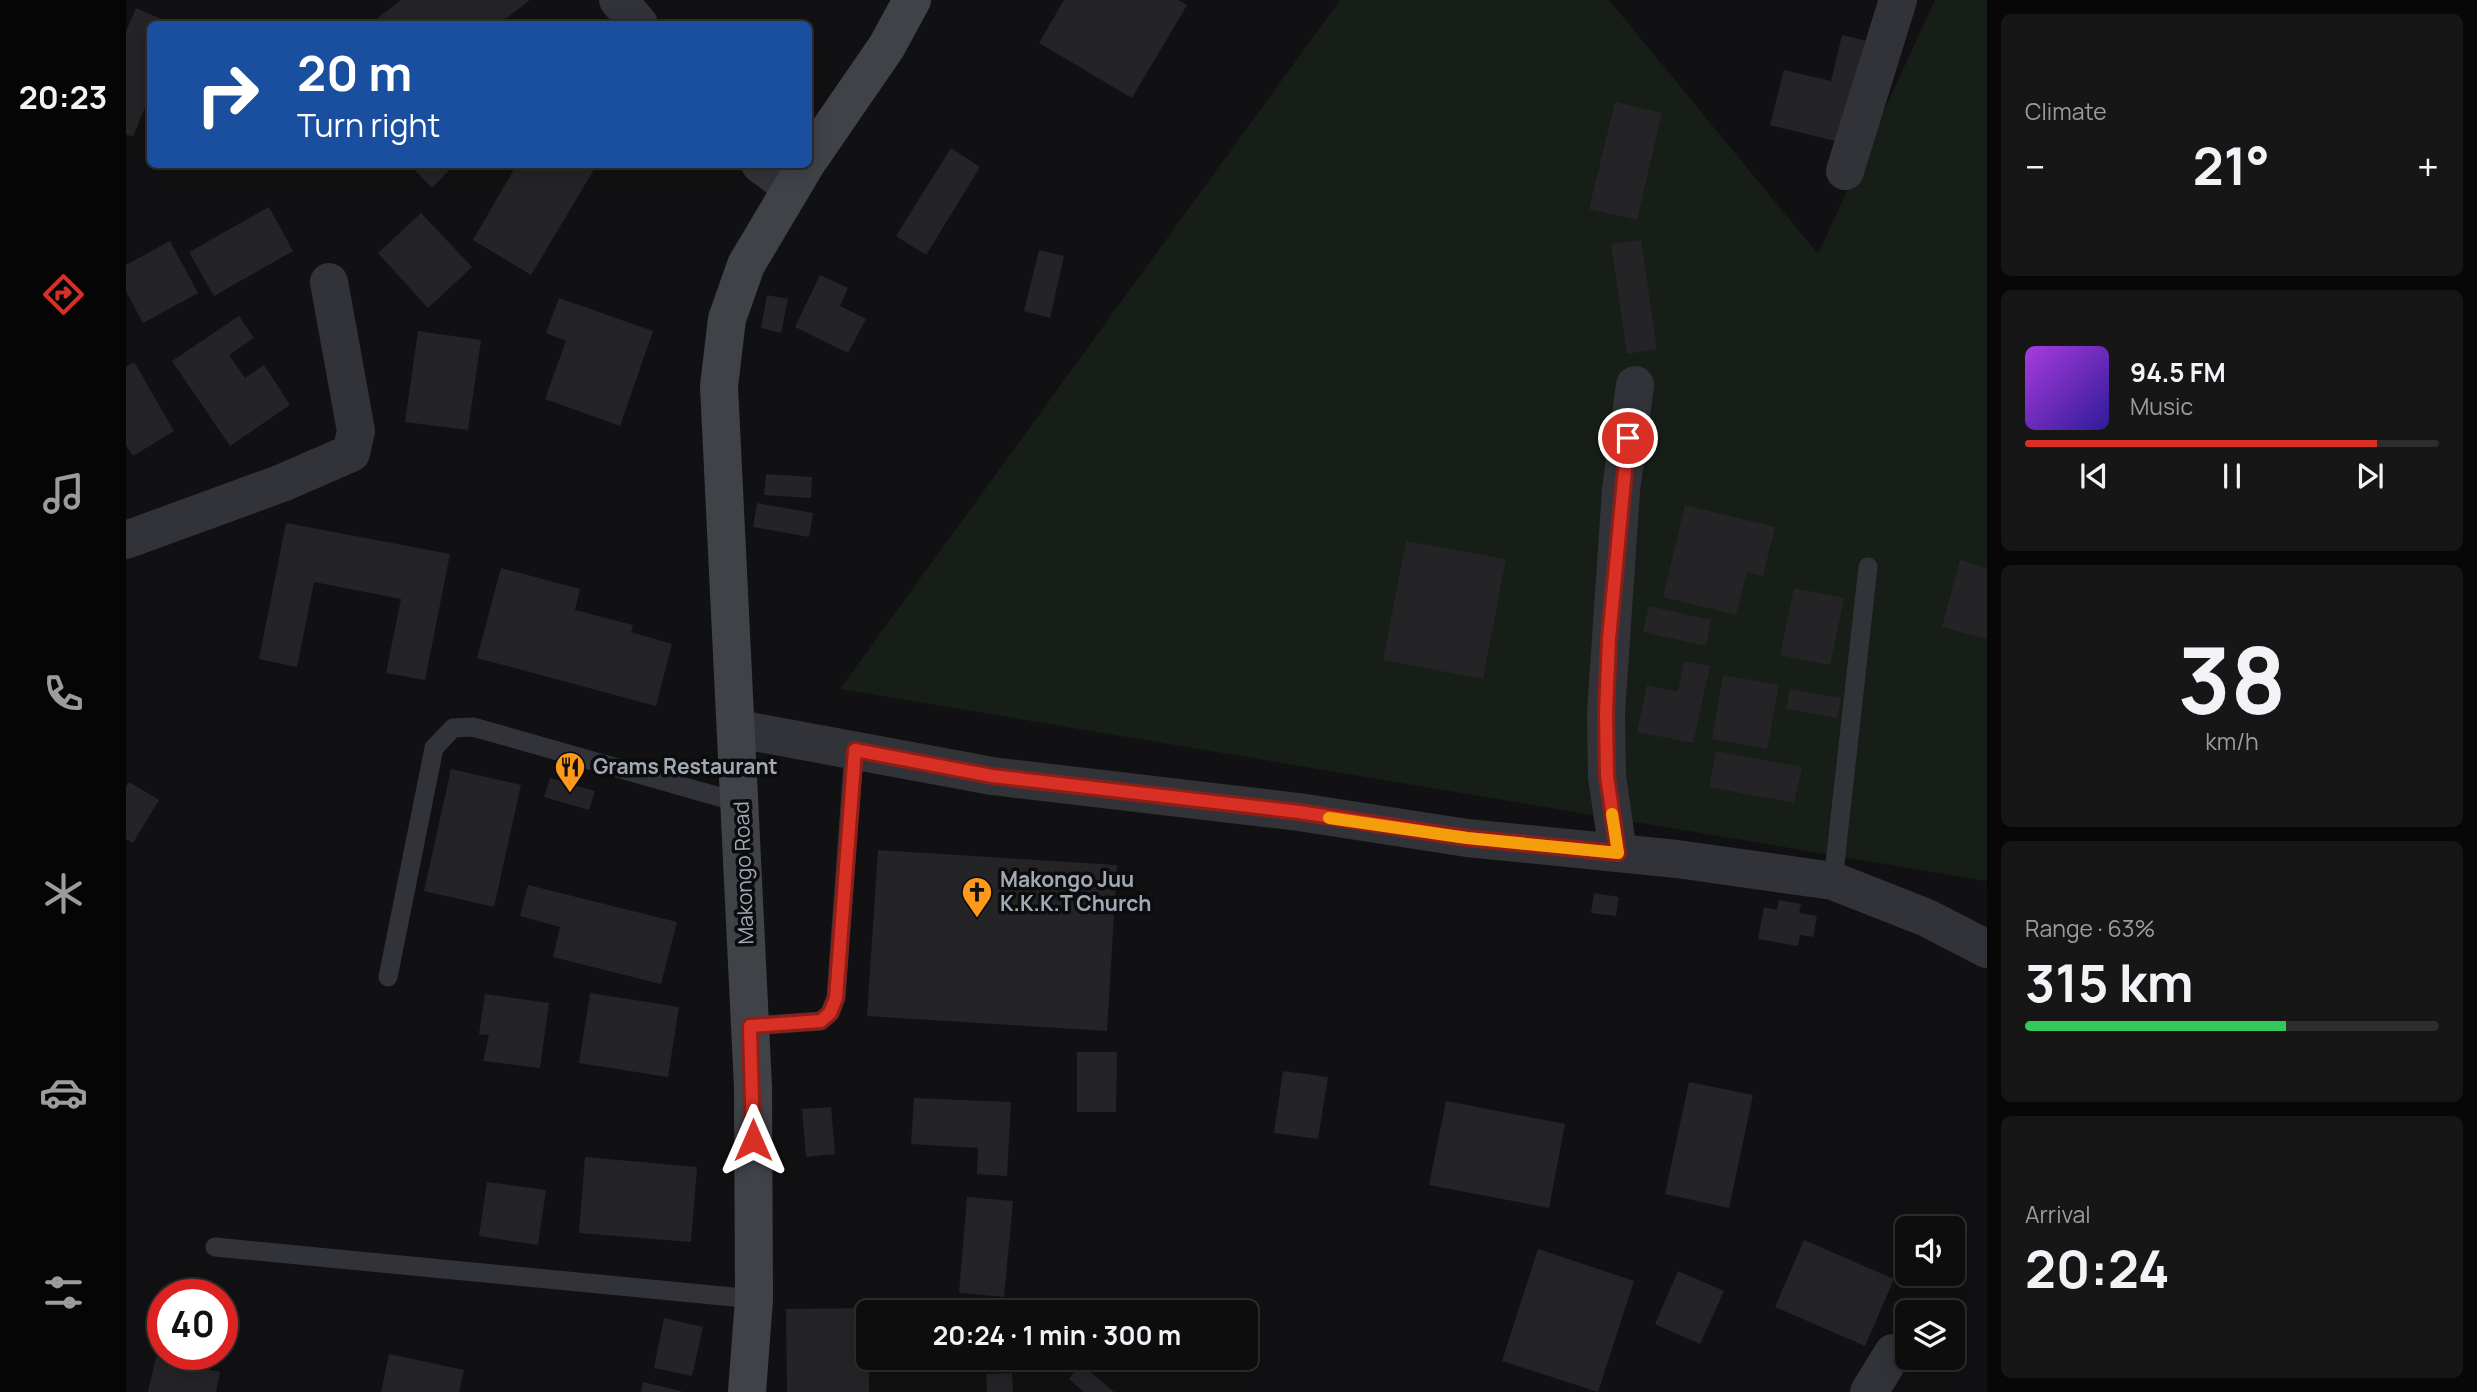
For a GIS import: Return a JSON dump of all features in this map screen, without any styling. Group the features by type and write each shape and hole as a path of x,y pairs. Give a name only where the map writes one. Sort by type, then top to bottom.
{"street":[{"path":"618,0 636,21"},
{"name":"Makongo Road","path":"812,156 887,46 912,0"},
{"path":"1845,171 1898,0"},
{"path":"784,168 802,171"},
{"name":"Makongo Road","path":"747,1392 754,1299 750,1026 738,729 719,386 727,319 746,265 802,171"},
{"path":"126,540 282,483 351,453 356,431 329,282"},
{"path":"1618,853 1607,776 1606,713 1621,490 1634,385"},
{"path":"738,729 992,776 1299,812 1467,838 1618,853 1833,881 1927,918 1987,949"},
{"path":"1868,1392 1894,1353"}],"lane":[{"path":"1833,881 1868,567"},
{"path":"388,977 434,748 453,728 473,727 741,803"},
{"path":"750,1026 821,1021 830,1013 836,998 855,750"},
{"path":"215,1247 754,1299"}],"shaded area":[{"path":"1340,0 1609,0 1818,254 1935,0 1987,0 1987,881 840,689"}],"building":[{"path":"401,0 530,0 503,21 374,21"},
{"path":"1064,0 1178,0 1187,5 1132,98 1039,43"},
{"path":"136,8 166,21 147,21 147,102 133,137 126,134 126,32"},
{"path":"1842,35 1875,43 1851,145 1770,125 1784,70 1831,81"},
{"path":"1615,102 1662,113 1637,220 1589,209"},
{"path":"951,148 980,167 926,255 896,236"},
{"path":"413,168 451,168 432,188"},
{"path":"515,168 595,168 531,275 473,240"},
{"path":"269,207 293,251 214,296 189,252"},
{"path":"421,213 472,267 428,308 378,253"},
{"path":"1641,240 1657,349 1627,354 1611,244"},
{"path":"170,241 198,293 143,323 126,291 126,265"},
{"path":"1039,250 1064,256 1050,318 1024,311"},
{"path":"820,275 848,288 840,306 866,319 848,353 795,327"},
{"path":"767,295 788,299 781,333 761,328"},
{"path":"559,298 653,331 620,426 545,399 566,341 546,333"},
{"path":"239,316 254,338 229,355 245,378 264,365 290,405 230,446 172,361"},
{"path":"418,331 481,340 468,430 405,422"},
{"path":"134,362 174,431 133,456 126,445 126,367"},
{"path":"766,474 812,477 811,498 764,495"},
{"path":"757,503 813,513 809,537 753,527"},
{"path":"1685,505 1775,527 1763,576 1747,572 1736,615 1663,597"},
{"path":"286,523 450,554 425,680 386,673 401,599 314,582 297,667 259,659"},
{"path":"1406,541 1506,559 1483,679 1383,660"},
{"path":"1960,560 1987,568 1987,639 1942,627"},
{"path":"501,568 580,589 575,610 633,625 631,632 672,644 656,706 477,658"},
{"path":"1794,588 1844,598 1830,665 1780,655"},
{"path":"1649,606 1711,620 1706,646 1643,632"},
{"path":"1684,661 1710,666 1693,743 1637,732 1647,685 1678,692"},
{"path":"1723,675 1779,685 1767,749 1712,739"},
{"path":"1790,689 1841,698 1837,718 1786,709"},
{"path":"1716,751 1802,767 1794,803 1709,787"},
{"path":"451,769 521,785 494,907 424,891"},
{"name":"Grams Restaurant","path":"550,778 595,791 589,810 544,797"},
{"path":"129,782 159,800 133,843 126,839 126,787"},
{"path":"878,850 1117,865 1107,1031 867,1016"},
{"path":"528,885 677,922 661,984 553,957 560,927 520,916"},
{"path":"1594,893 1619,897 1616,916 1591,913"},
{"path":"1779,900 1801,904 1799,913 1817,916 1813,937 1800,935 1798,946 1758,939 1764,907 1777,910"},
{"path":"590,993 679,1007 668,1077 579,1063"},
{"path":"485,994 549,1003 540,1068 483,1061 489,1035 479,1034"},
{"path":"1077,1052 1117,1052 1116,1112 1077,1112"},
{"path":"1283,1071 1328,1077 1318,1139 1274,1133"},
{"path":"1689,1082 1753,1095 1729,1208 1665,1194"},
{"path":"914,1098 1011,1102 1007,1176 977,1174 978,1148 911,1144"},
{"path":"1446,1101 1565,1124 1549,1208 1429,1185"},
{"path":"831,1107 835,1154 806,1157 802,1109"},
{"path":"585,1157 697,1167 691,1242 579,1233"},
{"path":"487,1182 546,1190 538,1245 479,1236"},
{"path":"967,1197 1013,1201 1004,1297 959,1293"},
{"path":"1804,1240 1894,1279 1865,1346 1775,1307"},
{"path":"1538,1249 1634,1281 1598,1392 1502,1361"},
{"path":"1678,1271 1724,1291 1700,1344 1655,1324"},
{"path":"856,1308 856,1370 869,1370 869,1392 787,1392 786,1309"},
{"path":"664,1318 703,1327 692,1376 654,1368"},
{"path":"389,1354 464,1370 459,1392 381,1392"},
{"path":"153,1370 220,1372 216,1392 148,1392"},
{"path":"1076,1370 1088,1370 1114,1392 1084,1392 1069,1379"},
{"path":"1012,1373 1013,1392 987,1392 986,1374"},
{"path":"643,1382 681,1391 681,1392 641,1392"}],"slow traffic":[{"path":"1329,818 1467,838 1618,853 1612,814"}],"place":[{"name":"Grams Restaurant","path":"570,794"},
{"name":"Makongo Juu K.K.K.T Church","path":"977,919"}],"route":[{"path":"753,1140 750,1026 821,1021 830,1013 836,998 855,750 992,776 1299,812 1375,826 1467,838 1618,853 1607,776 1606,713 1609,639 1628,438"}]}
